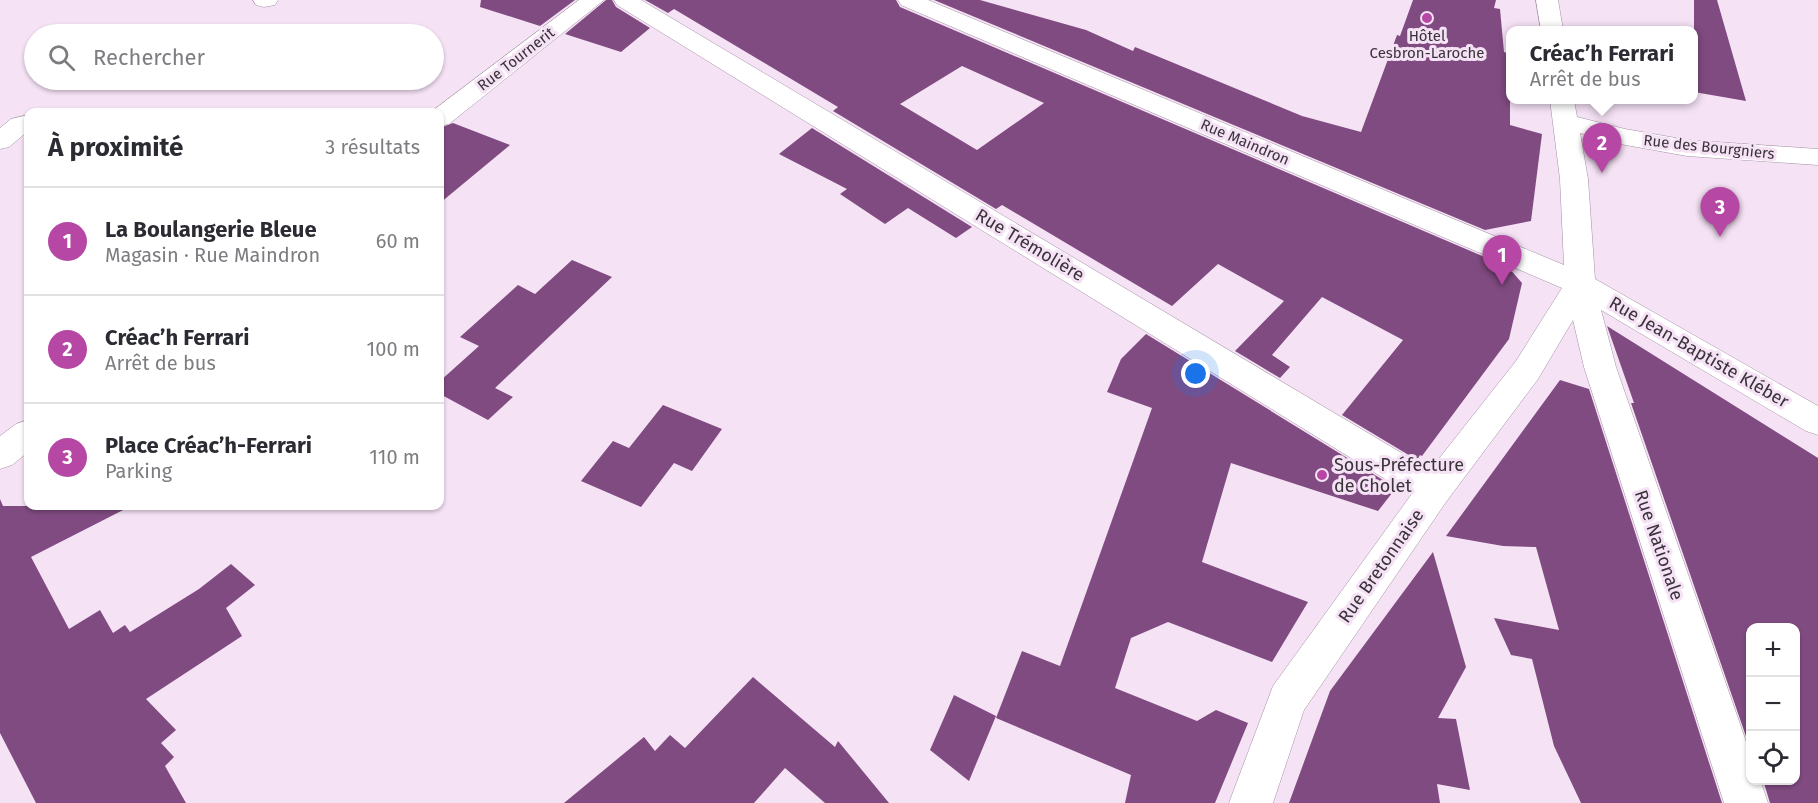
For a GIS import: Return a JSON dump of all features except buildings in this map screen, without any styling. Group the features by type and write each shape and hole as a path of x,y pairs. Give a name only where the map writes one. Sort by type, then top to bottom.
{"street":[{"name":"Rue Tournerit","path":"444,115 593,0"},
{"name":"Rue Trémolière","path":"625,0 1434,491"},
{"name":"Rue Maindron","path":"909,0 1580,284"},
{"path":"1547,0 1551,26"},
{"name":"Rue Nationale","path":"1564,111 1574,179 1580,284 1600,367 1746,803"},
{"name":"Rue des Bourgniers","path":"1564,111 1597,128 1620,136 1687,148 1818,157"},
{"path":"0,141 24,124"},
{"name":"Rue Bretonnaise","path":"1251,803 1287,700 1434,491 1527,370 1580,284"},
{"name":"Rue Jean-Baptiste Kléber","path":"1580,284 1818,422"},
{"path":"0,455 24,437"}],"place":[{"name":"Hôtel Cesbron-Laroche","path":"1427,18"},
{"name":"Créac’h Ferrari","path":"1602,173"},
{"name":"Place Créac’h-Ferrari","path":"1720,237"},
{"name":"La Boulangerie Bleue","path":"1502,285"},
{"name":"Sous-Préfecture de Cholet","path":"1322,475"}]}
